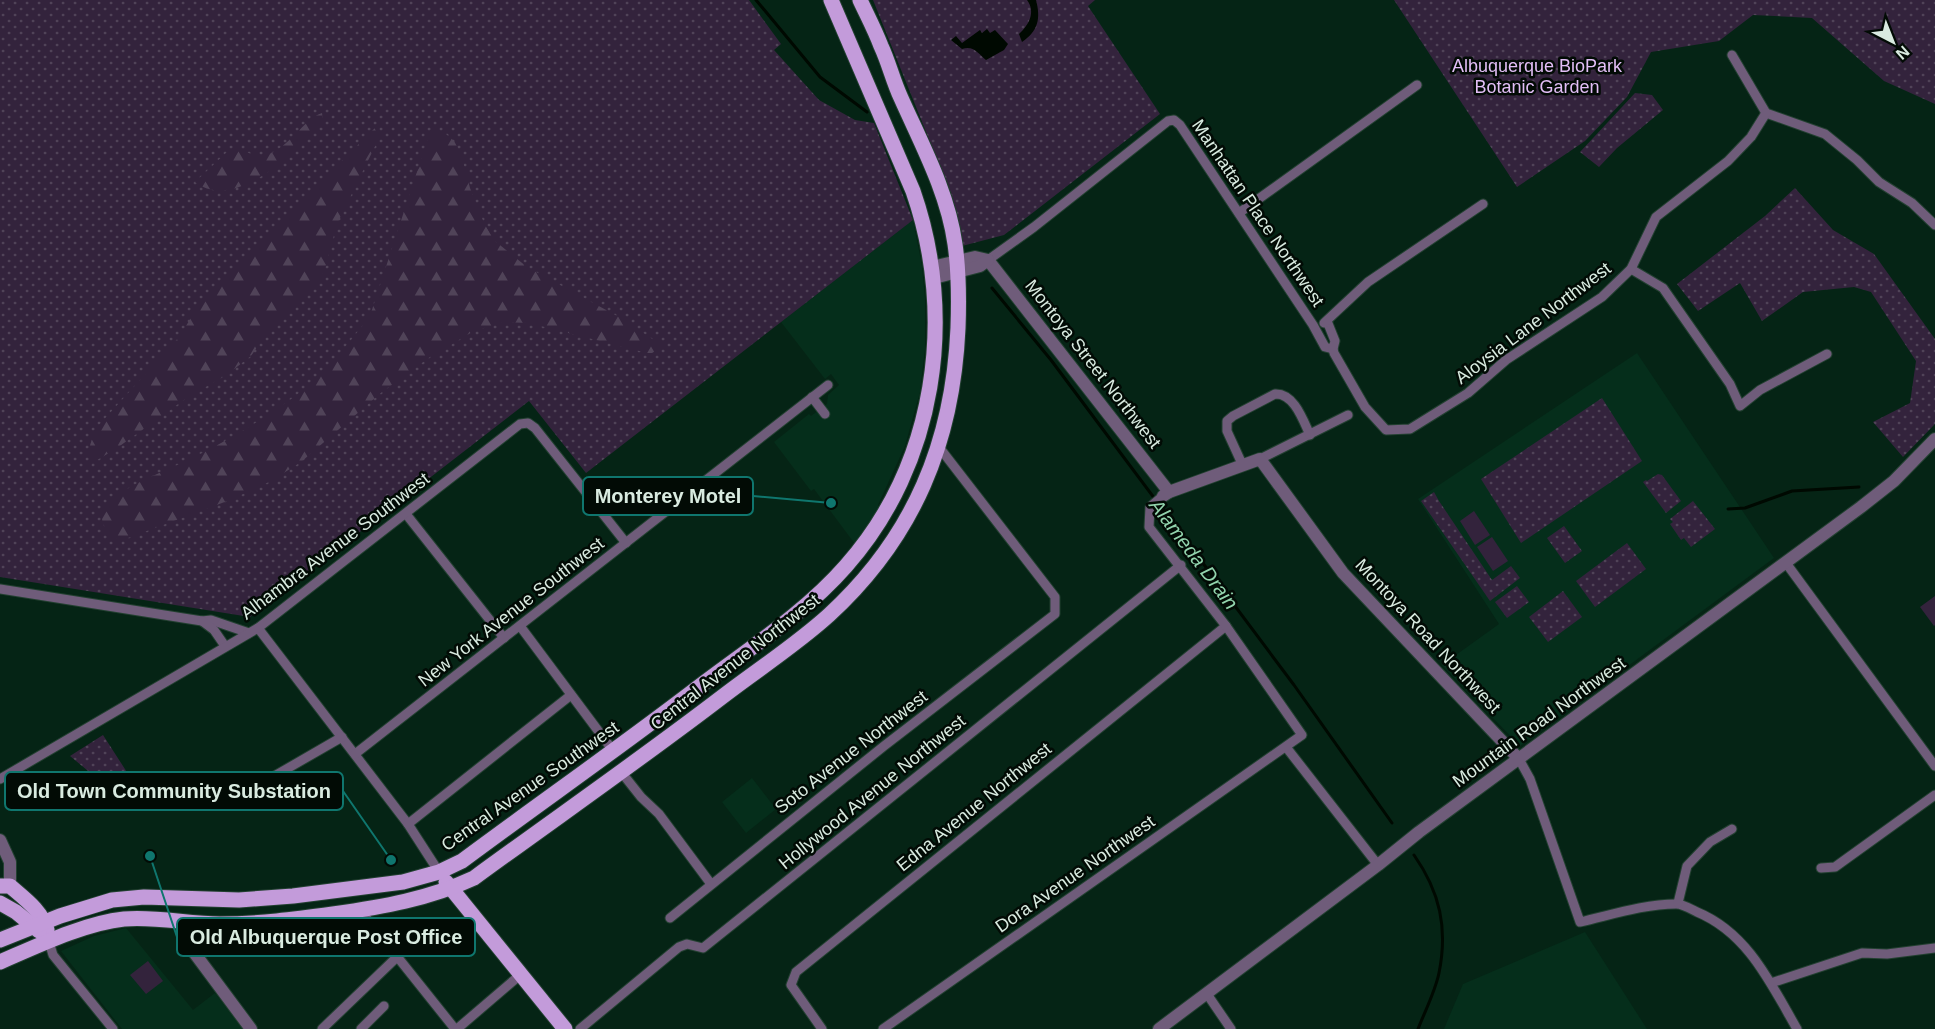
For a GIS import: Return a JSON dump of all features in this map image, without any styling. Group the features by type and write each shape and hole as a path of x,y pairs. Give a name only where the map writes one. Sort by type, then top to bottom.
{"main road":[{"name":"Central Avenue Southwest","path":"0,940 99,903 126,898 254,899 404,882 439,872 462,861 614,752 811,601 846,566 869,536 900,483 925,413 935,351 933,273 923,220 913,191 831,0"},
{"name":"Central Avenue Northwest","path":"0,962 88,928 123,919 139,918 221,924 292,920 424,898 450,889 474,878 622,773 827,617 869,573 893,540 921,491 939,447 955,377 957,267 953,235 934,173 860,0"},
{"path":"439,872 450,889 565,1029"},
{"path":"5,886 34,908 49,942"},
{"path":"0,903 40,924"}],"street":[{"path":"1732,55 1766,113 1825,134 1857,160 1879,182 1912,203 1935,225"},
{"path":"1239,213 1417,85"},
{"name":"Aloysia Lane Northwest","path":"1327,321 1335,341 1333,349 1365,407 1386,430 1410,429 1468,393 1506,360 1602,297 1631,269 1656,217 1728,161 1751,137 1766,113"},
{"name":"Manhattan Place Northwest","path":"988,260 1034,227 1168,121 1174,120 1180,125 1313,325"},
{"path":"1313,325 1321,325 1327,321 1368,282 1483,204"},
{"path":"933,273 957,267 975,257 988,260"},
{"name":"Montoya Street Northwest","path":"988,260 1166,494"},
{"path":"1631,269 1663,288 1730,384 1740,406 1760,390 1827,354"},
{"name":"Aloysia Lane Northwest","path":"1313,325 1325,347 1333,349"},
{"name":"New York Avenue Southwest","path":"356,754 828,385"},
{"path":"1243,466 1227,431 1227,421 1275,394 1288,398 1310,435"},
{"path":"812,398 825,414"},
{"path":"1348,415 1260,459 1166,494 1150,507 1149,527 1226,626 1302,735 1286,747 1378,866"},
{"name":"Alhambra Avenue Southwest","path":"0,779 253,630 517,426 528,423 535,428 626,543"},
{"name":"Mountain Road Northwest","path":"1159,1029 1378,866 1419,832 1894,481 1935,439"},
{"name":"Soto Avenue Northwest","path":"670,918 884,746 1055,614 1055,597 939,447"},
{"name":"Montoya Road Northwest","path":"1260,459 1343,573 1520,759 1530,779 1580,922 1678,903"},
{"path":"406,514 504,638"},
{"path":"1786,563 1935,766"},
{"name":"Hollywood Avenue Northwest","path":"580,1029 679,947 687,944 703,948 1181,566"},
{"path":"0,589 202,621 211,620 253,630 356,754 408,824 439,872"},
{"path":"202,621 214,630 225,646"},
{"path":"520,626 614,752"},
{"name":"Edna Avenue Northwest","path":"822,1029 791,985 796,972 1226,626"},
{"path":"408,824 571,694"},
{"path":"238,797 342,737"},
{"name":"Dora Avenue Northwest","path":"884,1029 1286,747"},
{"path":"622,773 641,797 659,814 711,884"},
{"path":"1821,868 1835,867 1935,795"},
{"path":"1732,829 1710,842 1687,866 1678,903 1708,916 1741,940 1771,982 1797,1029"},
{"path":"0,840 10,862 5,886"},
{"path":"0,868 5,886"},
{"path":"360,910 456,1029 520,975"},
{"path":"186,921 186,934 190,946 251,1029"},
{"path":"49,942 53,955 113,1029"},
{"path":"1771,982 1862,953 1887,954 1935,948"},
{"path":"322,1029 397,957"},
{"path":"1207,994 1231,1029"},
{"path":"361,1029 384,1006"}],"shaded area":[{"path":"1027,0 1036,0 1038,19 1035,29 1022,42 1019,34 1026,27 1031,14"},
{"path":"987,29 990,33 995,30 1008,44 1004,50 986,60 975,50 962,49 951,40 956,36 962,43 980,30 982,33"},
{"path":"913,220 922,266 925,298 925,349 920,392 905,446 878,505 880,508 855,544 814,489 811,491 774,442 809,414 811,416 827,404 828,395 839,385 831,374 825,379 781,322"},
{"path":"1637,353 1774,558 1520,746 1442,665 1499,624 1418,499"},
{"path":"752,778 776,809 746,833 722,802"},
{"path":"126,928 193,1010 215,993 243,1029 122,1029 61,951 94,936"},
{"path":"1585,932 1647,1029 1444,1029 1463,984"}],"green space":[{"path":"0,0 749,0 781,44 774,50 819,100 855,120 874,123 913,220 586,473 529,401 250,617 0,577"},
{"path":"873,0 1095,0 1088,6 1160,114 1004,235 962,246 956,214 945,179"},
{"name":"Albuquerque BioPark Botanic Garden","path":"1394,0 1935,0 1935,104 1884,81 1812,18 1753,15 1719,41 1651,52 1627,97 1585,141 1517,187"},
{"path":"1635,93 1652,95 1663,110 1617,148 1599,167 1580,152"},
{"path":"322,113 323,120 299,147 265,174 247,184 229,190 211,189 195,182 227,152 237,146 256,156 269,154 286,144 308,122"},
{"path":"375,128 378,128 381,134 337,224 324,272 307,296 289,308 274,323 251,356 225,376 188,397 94,462 89,449 99,425 180,336 198,306 224,277"},
{"path":"430,133 446,134 454,141 461,154 470,188 484,223 495,241 527,267 619,317 660,344 660,348 647,353 529,323 504,322 474,331 430,357 382,392 301,462 271,481 230,500 120,541 109,533 102,518 105,507 110,501 143,481 225,441 287,402 321,373 361,328 370,316"},
{"path":"1795,188 1833,230 1874,254 1935,339 1935,424 1903,457 1873,422 1910,403 1916,361 1871,292 1854,287 1803,292 1762,321 1740,283 1698,311 1677,284 1765,216"},
{"path":"1602,398 1642,461 1521,543 1481,479"},
{"path":"1658,474 1662,475 1681,501 1666,513 1643,482"},
{"path":"1434,492 1492,580 1511,566 1520,578 1490,601 1421,501"},
{"path":"1693,501 1715,529 1691,547 1684,538 1681,540 1670,524 1673,522 1670,519"},
{"path":"1474,511 1490,535 1475,545 1460,521"},
{"path":"1564,526 1582,551 1565,563 1547,538"},
{"path":"1492,537 1508,561 1493,571 1477,547"},
{"path":"1627,543 1646,569 1595,607 1576,581"},
{"path":"1517,586 1529,602 1507,618 1495,602"},
{"path":"1563,591 1582,617 1548,642 1529,617"},
{"path":"1935,596 1935,625 1934,626 1920,607"},
{"path":"103,735 132,780 144,775 161,796 150,804 135,785 99,780 70,756"},
{"path":"148,961 163,981 146,994 130,975"}],"waterway":[{"name":"Alameda Drain","path":"756,0 820,77 867,112"},
{"name":"Alameda Drain","path":"992,288 1051,360 1294,685 1392,823"},
{"path":"1728,509 1745,508 1792,491 1859,487"},
{"name":"Alameda Drain","path":"1414,855 1436,897 1443,941 1437,980 1418,1029"}],"place":[{"name":"Monterey Motel","path":"831,503"},
{"name":"Old Albuquerque Post Office","path":"150,856"},
{"name":"Old Town Community Substation","path":"391,860"}]}
